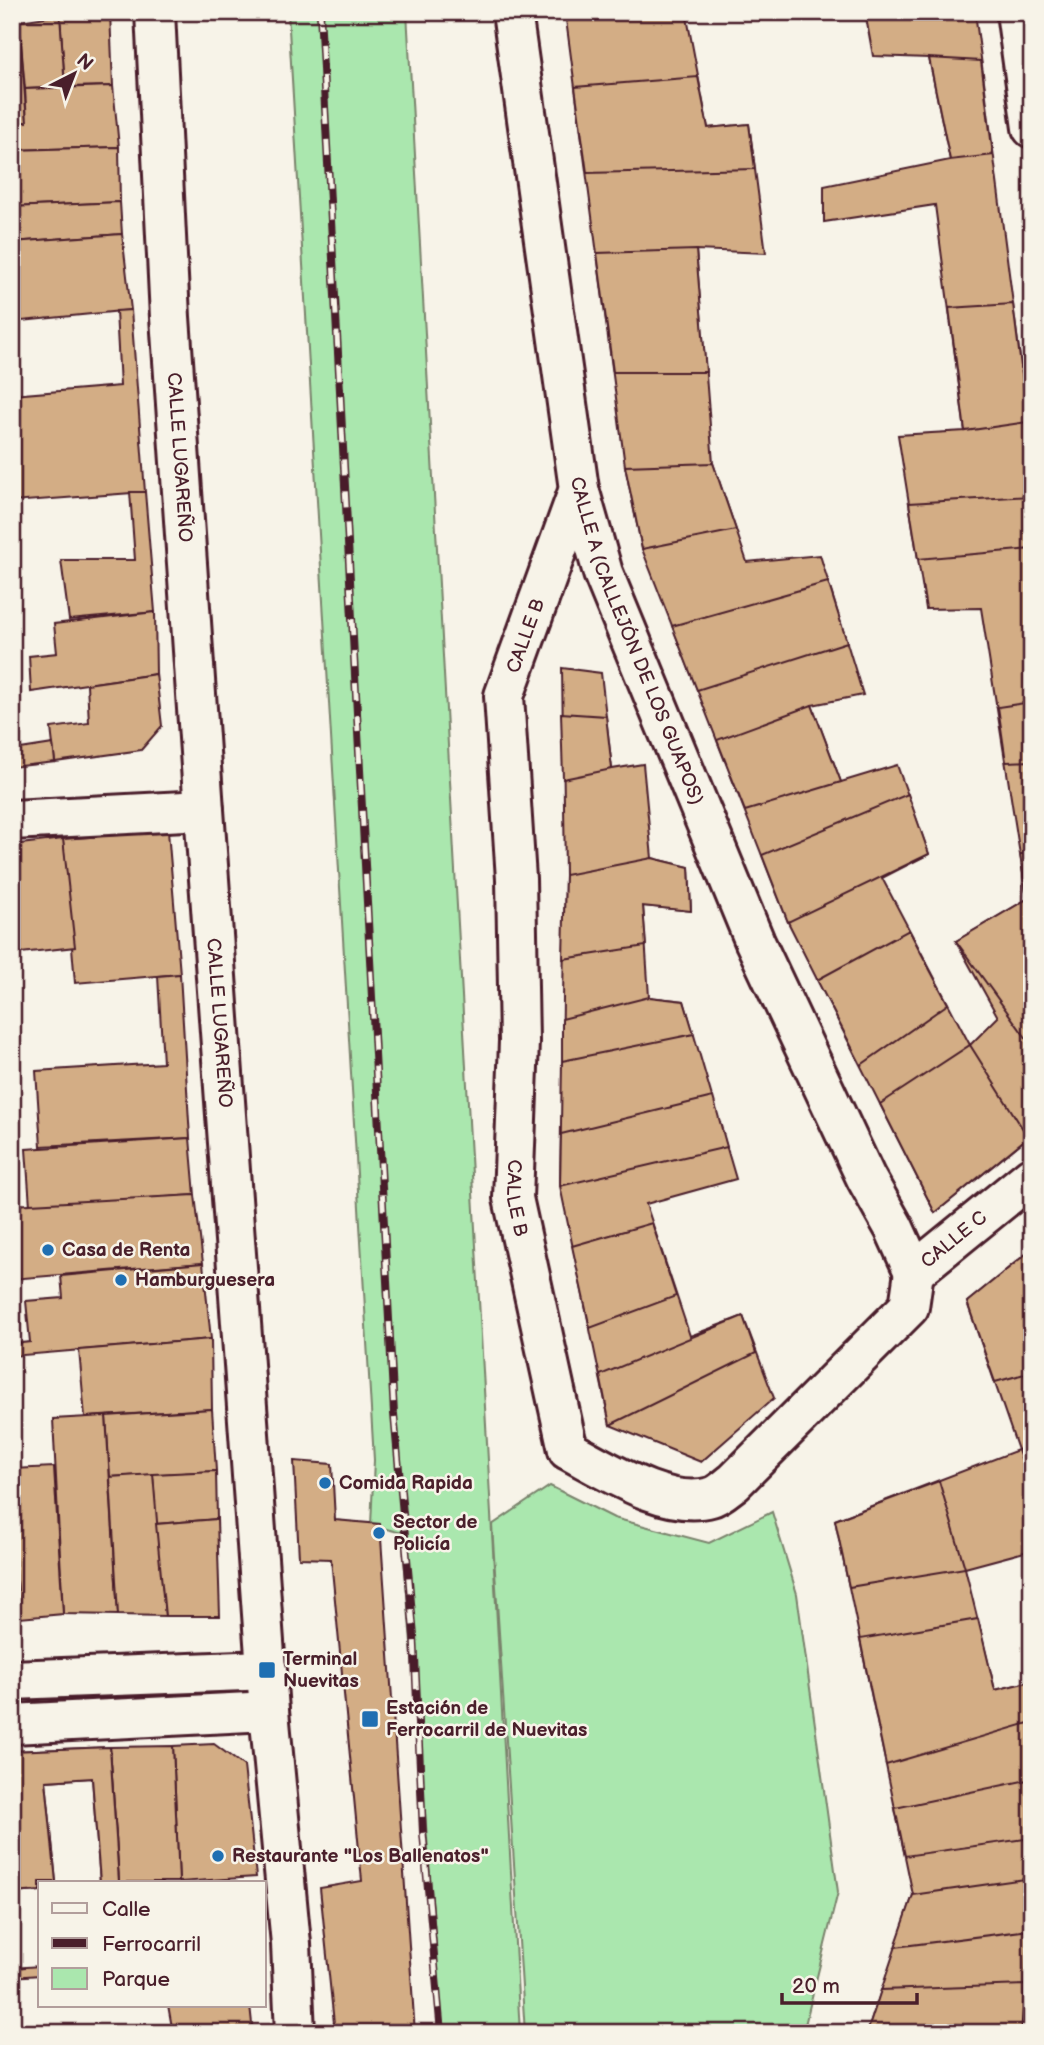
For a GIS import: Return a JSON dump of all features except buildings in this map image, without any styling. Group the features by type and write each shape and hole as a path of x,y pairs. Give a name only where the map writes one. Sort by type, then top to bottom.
{"street":[{"name":"CALLE LUGAREÑO","path":"155,12 170,317 204,810 269,1711 291,1944 295,2033"},
{"name":"CALLE A (CALLEJÓN DE LOS GUAPOS)","path":"512,12 579,489 603,573 755,942 866,1178 894,1228"},
{"path":"1016,12 1032,128"},
{"name":"CALLE B","path":"579,489 504,696 516,879 519,1041 513,1198 568,1450 642,1489 692,1500 713,1497 734,1482 909,1307 914,1272"},
{"path":"12,820 204,810"},
{"name":"CALLE C","path":"894,1228 914,1272 1032,1177"},
{"path":"12,1681 267,1670"},
{"path":"12,1724 269,1711"}],"green space":[{"path":"288,12 407,12 520,2033 443,2033 402,1533 371,1525 374,1460"},
{"path":"550,1486 614,1518 709,1543 772,1512 797,1594 838,1892 803,2033 525,2033 492,1525"}],"railway":[{"path":"320,12 394,1414 414,1636 423,1833 441,2033"}],"place":[{"name":"Casa de Renta","path":"48,1250"},
{"name":"Hamburguesera","path":"121,1280"},
{"name":"Comida Rapida","path":"325,1483"},
{"name":"Sector de Policía","path":"379,1533"},
{"name":"Terminal Nuevitas","path":"267,1670"},
{"name":"Estación de Ferrocarril de Nuevitas","path":"370,1719"},
{"name":"Restaurante \"Los Ballenatos\"","path":"218,1856"}]}
